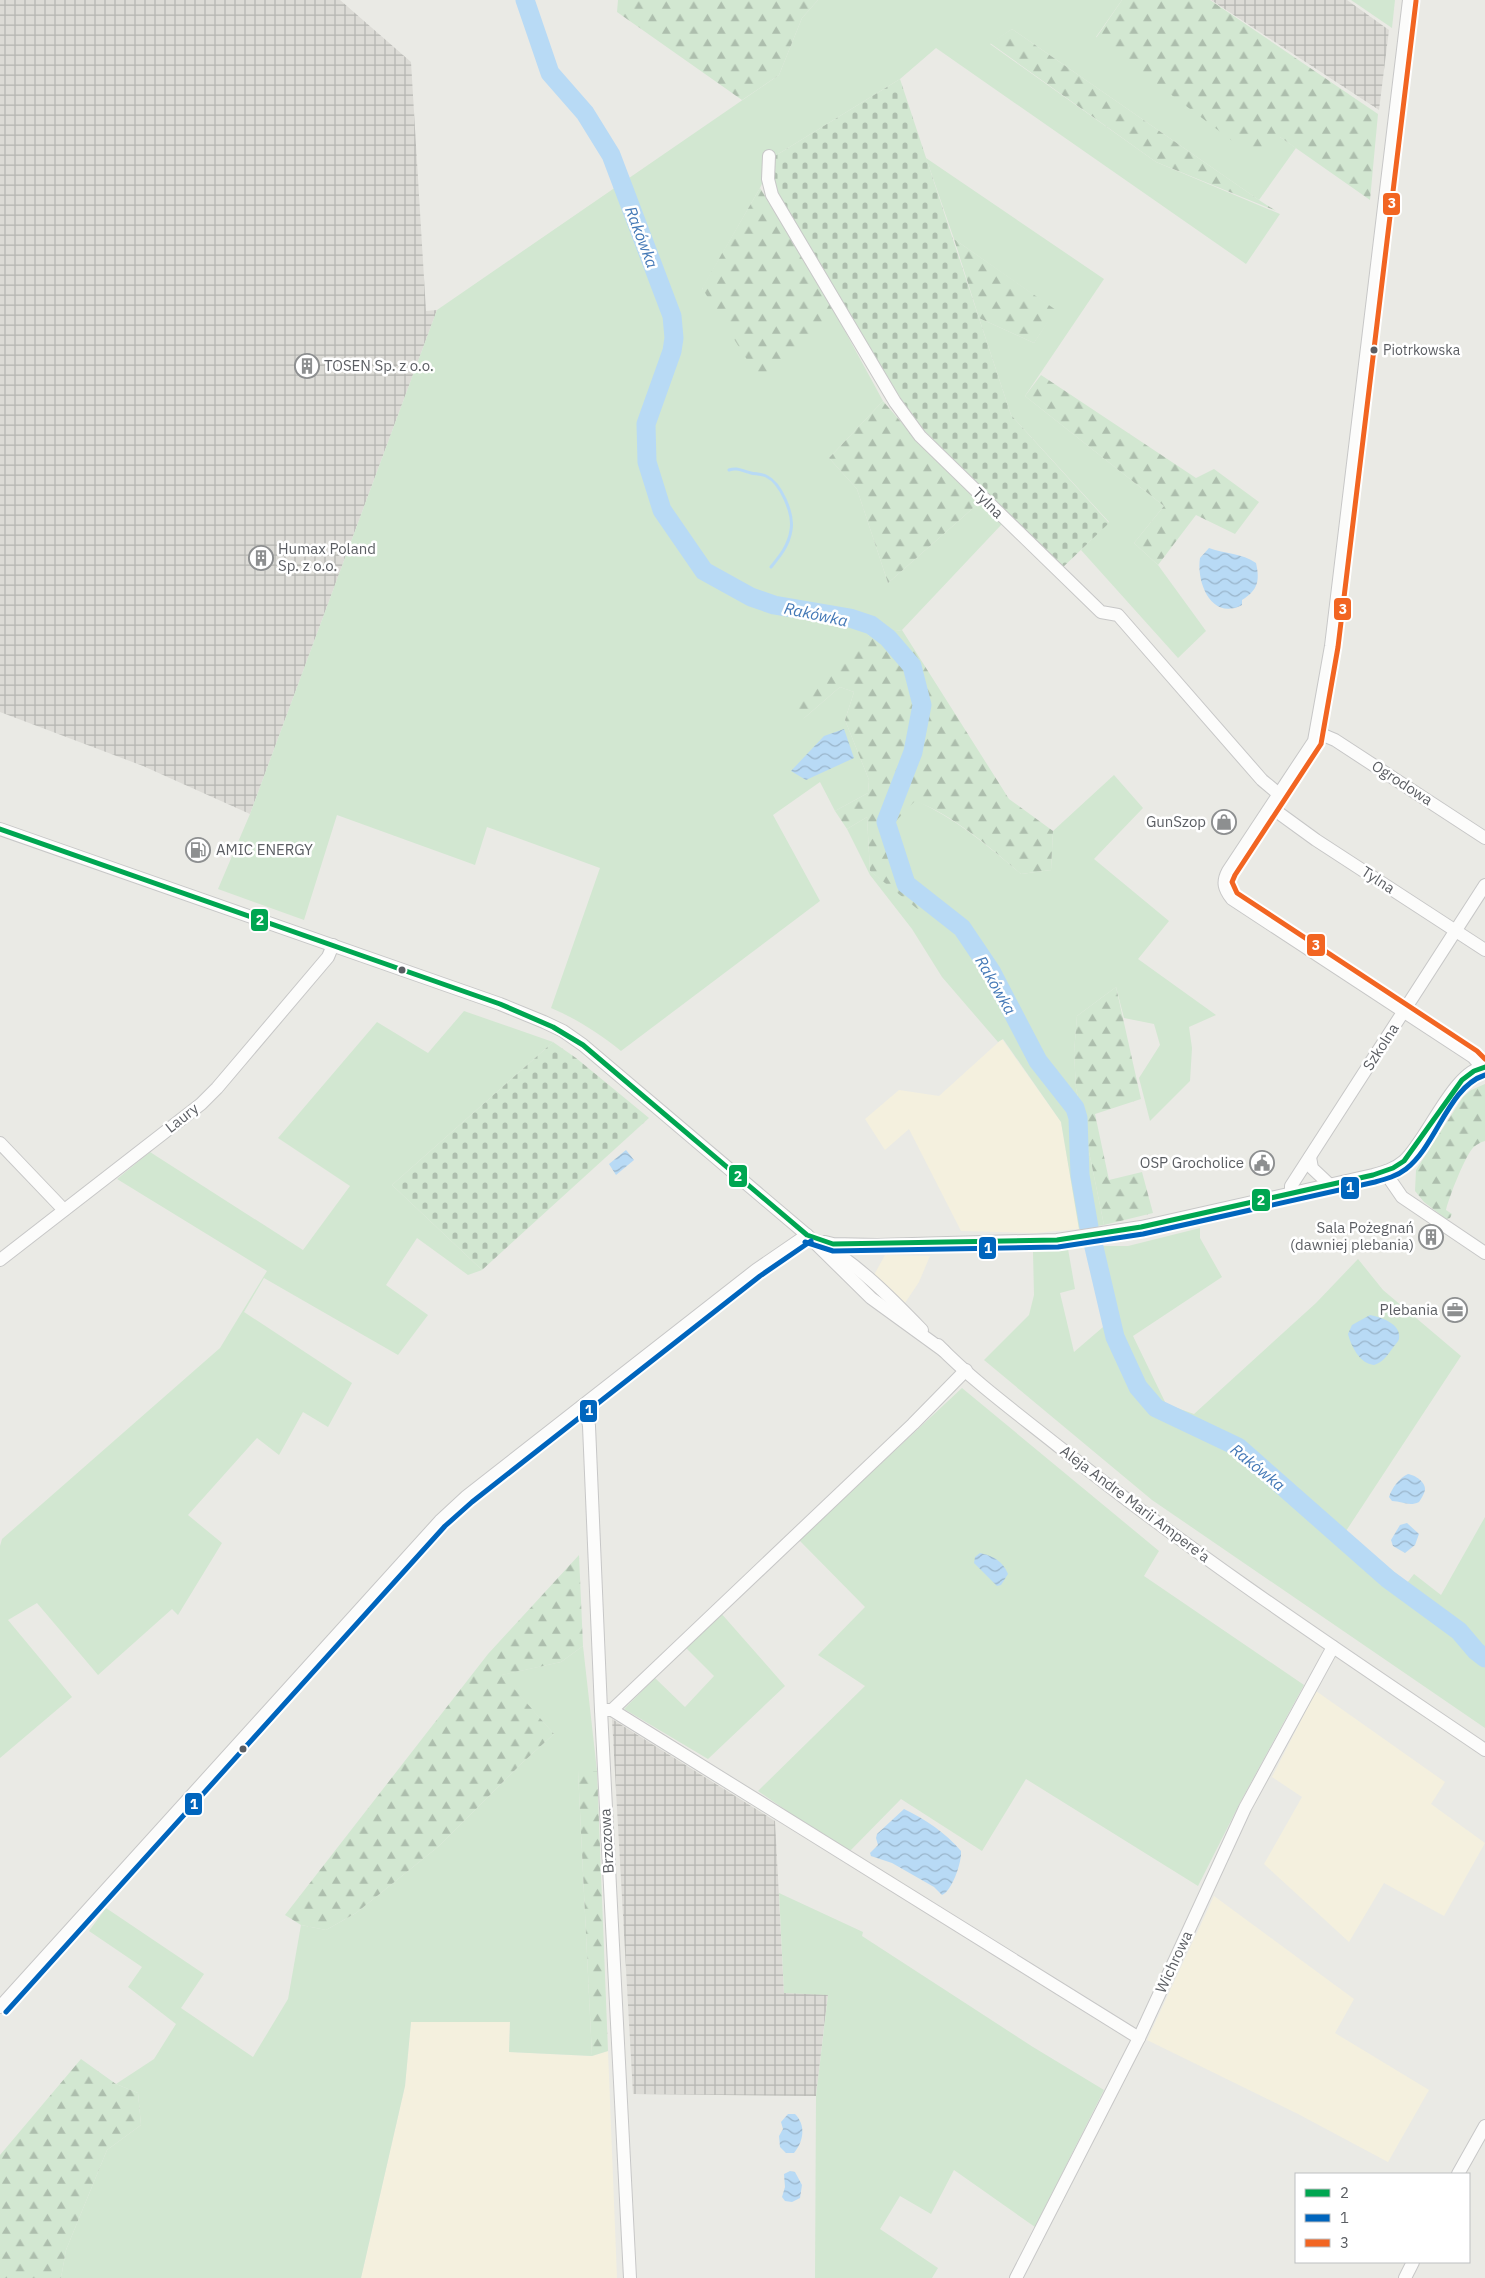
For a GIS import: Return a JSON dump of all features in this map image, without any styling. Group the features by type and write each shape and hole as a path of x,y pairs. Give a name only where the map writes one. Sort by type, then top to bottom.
{"street":[{"path":"0,829 500,1004 563,1031 616,1072 806,1235 833,1244 1035,1242 1105,1234 1291,1194 1397,1167 1411,1154 1457,1087 1473,1071 1484,1067 1474,1057 1232,899 1226,892 1224,884 1225,877 1307,754 1316,732 1332,637 1409,0"},
{"name":"Tylna","path":"769,156 768,179 772,195 895,402 920,436 1101,612 1118,615 1262,780 1280,795"},
{"name":"Ogrodowa","path":"1316,732 1335,740 1485,838"},
{"name":"Tylna","path":"1272,808 1455,932 1485,950"},
{"name":"Szkolna","path":"1291,1194 1291,1186 1485,885"},
{"name":"Laury","path":"0,1260 201,1104 217,1088 328,957 332,945"},
{"path":"0,1143 64,1210"},
{"path":"1310,1157 1312,1168 1330,1185"},
{"path":"1387,1171 1390,1181 1402,1197 1485,1253"},
{"path":"0,2006 440,1521 467,1496 756,1270 806,1235"},
{"name":"Aleja Andre Marii Ampere'a","path":"806,1235 836,1252 856,1268 944,1351 1092,1474 1166,1530 1333,1647 1485,1750"},
{"name":"Aleja Andre Marii Ampere'a","path":"806,1235 871,1298 944,1351"},
{"path":"856,1268 856,1254 865,1245"},
{"path":"966,1370 866,1469 606,1710 1139,2038"},
{"name":"Brzozowa","path":"582,1406 587,1415 589,1426 606,1710 630,2278"},
{"name":"Wichrowa","path":"1016,2278 1139,2038 1245,1808 1333,1647"},
{"path":"1459,2173 1485,2126"},
{"path":"1405,2278 1412,2263"}],"shaded area":[{"path":"0,0 340,0 411,62 426,311 437,310 250,814 143,766 0,712"},
{"path":"1211,0 1347,0 1389,30 1379,110"},
{"path":"1002,1039 1061,1122 1079,1229 1035,1233 961,1231 909,1129 885,1150 865,1119 899,1090 939,1096"},
{"path":"885,1255 930,1256 919,1282 905,1303 874,1275"},
{"path":"1316,1691 1445,1782 1431,1804 1485,1843 1444,1916 1384,1883 1349,1942 1264,1864 1302,1797 1272,1777"},
{"path":"612,1719 775,1821 784,1993 828,1994 816,2096 633,2094"},
{"path":"1214,1896 1354,1999 1335,2033 1429,2090 1388,2162 1298,2114 1147,2040"},
{"path":"411,2022 510,2022 509,2052 592,2056 608,2051 617,2278 361,2278 405,2086"}],"green space":[{"path":"618,0 818,0 802,18 779,75 742,100 617,12"},
{"path":"818,0 1122,0 1096,37 1280,137 1296,148 1259,200 1012,29 990,44 1156,162 1280,214 1246,264 936,48 900,79 775,156 760,188 702,289 834,311 883,401 829,458 857,489 888,583 980,502 1002,524 902,630 869,635 803,719 840,687 854,692 845,720 869,780 868,793 835,811 820,782 773,815 820,901 621,1051 588,1027 551,1008 600,868 487,827 475,865 337,815 304,920 218,889 250,814 437,310 779,75 802,18"},
{"path":"1122,0 1210,0 1378,114 1370,200 1280,137 1251,155 1096,38"},
{"path":"1351,0 1395,0 1392,28"},
{"path":"1012,29 1276,211 1156,162 990,43"},
{"path":"900,79 1011,415 1109,523 1061,569 914,420 777,196 774,173 775,156"},
{"path":"926,158 1104,279 1025,396 1164,506 1134,543 1158,565 1206,631 1178,658 1081,550 1109,522 1011,415 979,318 1034,343 1055,310 954,239"},
{"path":"760,188 834,311 761,382 702,288"},
{"path":"954,239 1056,310 1034,343 979,318"},
{"path":"1041,375 1196,478 1214,469 1259,502 1235,534 1196,515 1158,565 1134,543 1164,506 1025,396"},
{"path":"883,401 913,436 980,502 888,583 857,489 829,458"},
{"path":"902,630 1009,799 1053,831 1051,870 1021,874 957,823 930,807 915,801 894,823 915,882 938,899 925,915 870,871 867,817 847,829 835,811 868,793 869,780 845,720 854,692 840,687 803,719 791,708 869,635"},
{"path":"1114,775 1143,808 1094,859 1169,921 1138,959 1216,1015 1189,1027 1192,1048 1190,1081 1150,1121 1139,1078 1160,1045 1154,1024 1124,1018 1116,987 1077,1016 1074,1053 1076,1088 1104,1225 1079,1229 1061,1122 1003,1039 998,1042 942,977 912,929 870,875 847,829 867,817 870,871 894,889 938,899 915,882 893,823 915,800 957,824 984,843 1021,874 1051,870 1053,831"},
{"path":"1116,987 1141,1099 1095,1114 1109,1180 1142,1172 1153,1213 1104,1225 1076,1088 1074,1053 1077,1016"},
{"path":"464,1011 553,1042 392,1185 482,1270 468,1275 417,1238 386,1285 428,1315 398,1355 264,1278 244,1312 352,1383 328,1427 303,1412 279,1455 257,1438 188,1515 222,1543 178,1615 172,1609 98,1675 37,1603 8,1620 72,1697 0,1758 0,1546 2,1539 220,1348 267,1271 117,1179 150,1152 303,1250 350,1186 278,1138 377,1022 428,1053"},
{"path":"553,1042 576,1058 649,1118 482,1270 392,1185"},
{"path":"1485,1084 1485,1141 1473,1148 1465,1161 1446,1210 1452,1214 1450,1218 1446,1219 1424,1202 1415,1191 1416,1170 1463,1097 1471,1090"},
{"path":"1200,1228 1200,1238 1222,1277 1133,1336 1166,1404 1194,1414 1316,1303 1358,1259 1383,1290 1461,1356 1346,1531 1407,1583 1414,1574 1441,1595 1485,1517 1485,1728 1152,1500 984,1360 1029,1315 1034,1295 1033,1252 1068,1249 1075,1289 1060,1293 1074,1352 1117,1315 1101,1246 1128,1246"},
{"path":"962,1388 1159,1551 1144,1576 1304,1685 1242,1799 1198,1886 1026,1779 982,1851 901,1799 848,1853 758,1791 865,1686 818,1655 865,1607 799,1540"},
{"path":"579,1555 583,1646 561,1662 502,1675 554,1734 521,1764 439,1846 356,1913 326,1930 301,1925 285,1915 488,1654"},
{"path":"720,1612 785,1686 708,1759 624,1709 655,1678 685,1707 714,1676 683,1645"},
{"path":"583,1646 597,1771 578,1771 592,2056 509,2052 510,2022 411,2022 405,2086 361,2278 61,2278 66,2250 107,2150 141,2125 138,2093 116,2084 154,2059 176,2024 128,1987 142,1967 89,1931 106,1908 204,1974 181,2008 253,2057 288,1999 301,1925 326,1930 356,1913 439,1846 521,1764 554,1734 501,1675 561,1662"},
{"path":"578,1771 597,1771 608,2051 592,2056"},
{"path":"779,1893 863,1932 862,1936 1033,2047 1104,2090 1035,2227 954,2170 931,2214 900,2196 880,2229 938,2268 932,2278 815,2278 816,2096 828,1995 784,1993"},
{"path":"81,2059 116,2084 138,2093 141,2125 107,2150 66,2250 61,2278 0,2278 0,2155"}],"water":[{"path":"1209,548 1239,555 1256,563 1258,580 1255,589 1242,600 1242,605 1231,609 1222,608 1214,604 1208,597 1199,568 1200,558"},
{"path":"844,729 854,758 806,780 791,771 824,736"},
{"path":"626,1150 634,1160 616,1175 609,1164"},
{"path":"1370,1315 1390,1322 1399,1334 1399,1339 1388,1354 1374,1365 1360,1358 1351,1344 1348,1334 1352,1325"},
{"path":"1408,1474 1417,1477 1424,1484 1425,1490 1421,1499 1419,1502 1412,1504 1392,1501 1389,1497 1392,1490"},
{"path":"1407,1523 1419,1534 1415,1545 1405,1553 1393,1546 1391,1540 1400,1525"},
{"path":"980,1553 997,1560 1006,1569 1008,1574 1001,1585 997,1586 974,1563 975,1557"},
{"path":"904,1809 935,1827 961,1851 956,1876 942,1895 934,1887 892,1863 871,1856 870,1853 878,1845 877,1834"},
{"path":"788,2114 795,2114 799,2118 802,2128 802,2138 794,2153 786,2153 780,2147 779,2136 783,2129 781,2122"},
{"path":"790,2171 795,2172 802,2185 800,2198 792,2202 785,2201 782,2197 785,2187 784,2174"}],"waterway":[{"name":"Rakówka","path":"525,0 550,73 585,113 611,155 672,316 674,338 672,351 646,424 647,462 662,510 704,571 751,597 774,605 850,618 871,625 888,638 912,666 922,705 913,752 886,822 906,884 962,928 991,971 1038,1061 1075,1108 1078,1118 1080,1175 1089,1227"},
{"path":"729,470 737,469 766,476 777,485 785,500 790,516 790,535 784,550 771,567"},
{"name":"Rakówka","path":"1093,1243 1115,1337 1138,1387 1156,1408 1238,1447 1388,1579 1459,1631 1476,1651 1485,1658"}],"transit line":[{"name":"3","path":"1416,1 1338,647 1321,744 1232,882 1237,893 1477,1051 1485,1059"},
{"name":"2","path":"0,829 500,1004 553,1027 583,1045 807,1235 833,1244 1057,1240 1141,1227 1373,1175 1393,1168 1404,1161 1462,1080 1474,1071 1485,1067"},
{"name":"1","path":"805,1242 833,1251 1058,1247 1143,1234 1375,1182 1399,1174 1417,1159 1461,1091 1485,1075"},
{"name":"1","path":"6,2012 445,1526 472,1502 760,1276 811,1241"}],"place":[{"name":"Piotrkowska","path":"1374,350"},
{"name":"TOSEN Sp. z o.o.","path":"307,366"},
{"name":"Humax Poland Sp. z o.o.","path":"261,558"},
{"name":"GunSzop","path":"1224,822"},
{"name":"AMIC ENERGY","path":"198,850"},
{"name":"OSP Grocholice","path":"1262,1163"},
{"name":"Sala Pożegnań (dawniej plebania)","path":"1431,1237"},
{"name":"Plebania","path":"1455,1310"}]}
